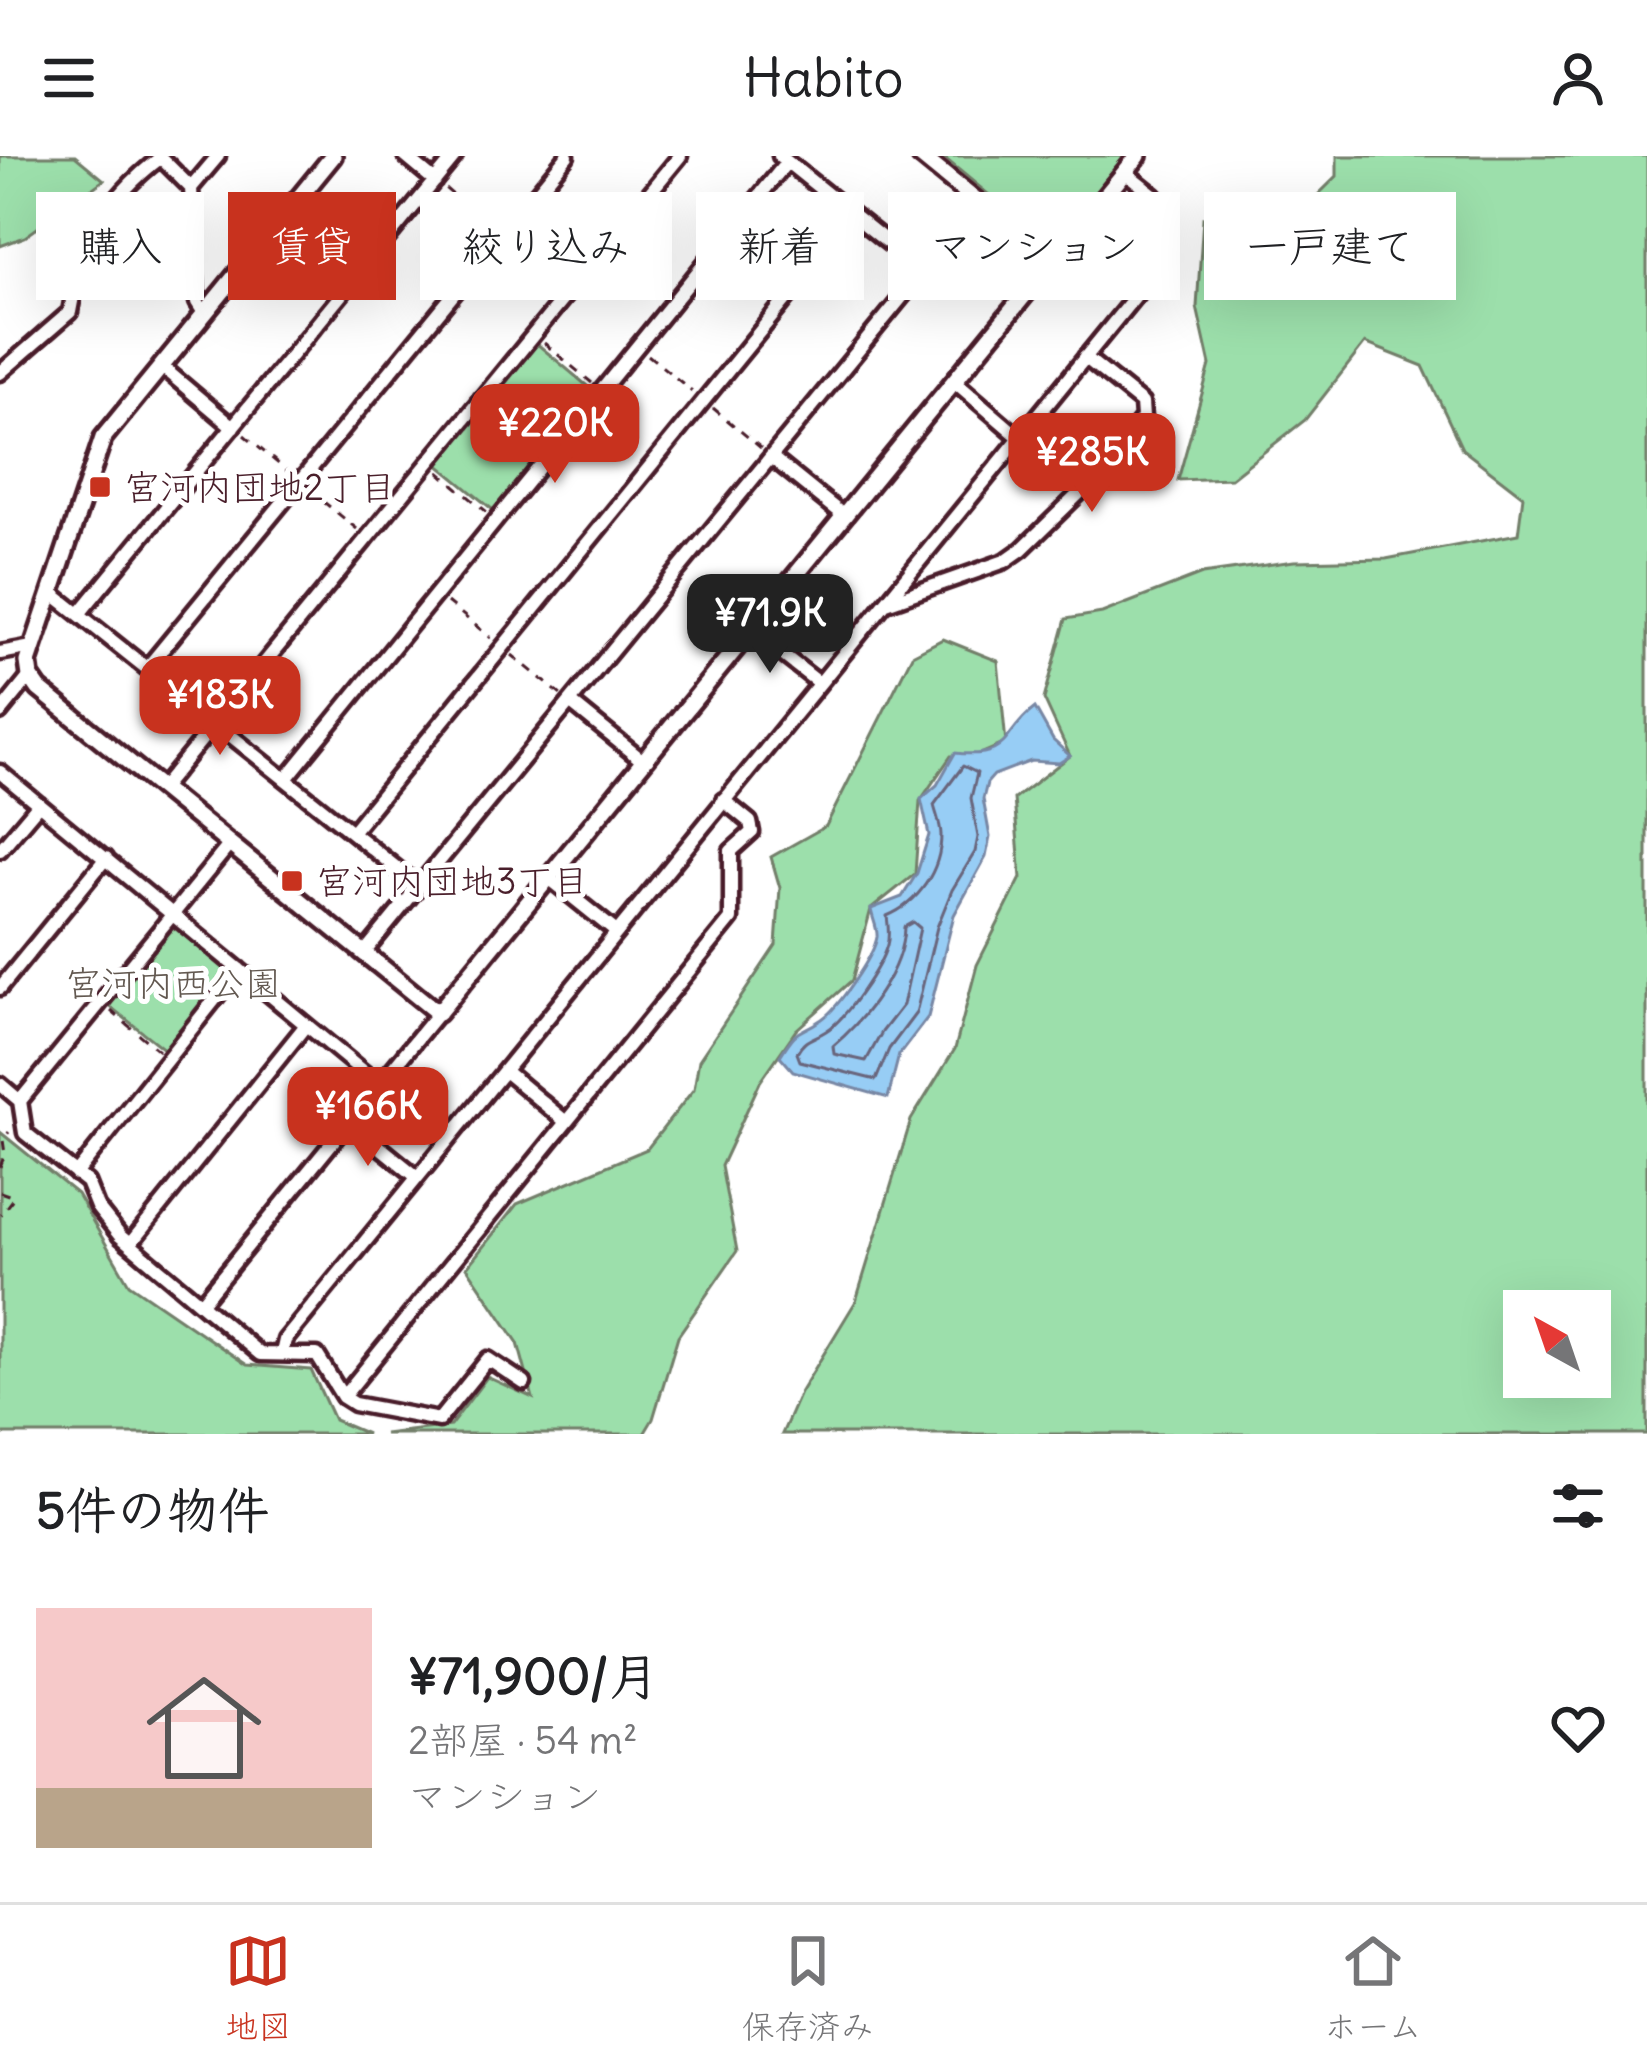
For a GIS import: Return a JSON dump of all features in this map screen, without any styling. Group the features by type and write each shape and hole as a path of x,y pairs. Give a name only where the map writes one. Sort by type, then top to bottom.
{"street":[{"path":"191,188 218,156"},
{"path":"333,156 103,438 28,662 39,689 438,1013"},
{"path":"404,156 435,181"},
{"path":"79,614 455,156"},
{"path":"147,668 568,156"},
{"path":"650,192 680,156"},
{"path":"921,156 965,192"},
{"path":"1108,192 1138,156"},
{"path":"0,373 70,313 77,268 86,248 127,184 159,157 191,188 197,302 205,314"},
{"path":"286,779 783,159 824,192"},
{"path":"282,1353 285,1340 1163,262 1155,196 1124,172"},
{"path":"864,224 888,243"},
{"path":"162,788 561,300"},
{"path":"352,832 786,300"},
{"path":"364,953 899,300"},
{"path":"201,1304 1020,300"},
{"path":"885,604 1005,561 1097,476 1142,418 1142,404 1085,357"},
{"path":"161,366 233,427"},
{"path":"954,381 1019,437"},
{"path":"771,457 844,516"},
{"path":"51,592 419,886"},
{"path":"751,630 819,683"},
{"path":"0,653 32,647"},
{"path":"0,712 30,676"},
{"path":"570,702 644,761"},
{"path":"0,772 380,1085"},
{"path":"343,1397 731,920 731,851 752,832 750,821 723,800"},
{"path":"0,850 39,804"},
{"path":"20,1101 230,844"},
{"path":"0,988 106,858"},
{"path":"549,878 616,931"},
{"path":"76,1174 239,969"},
{"path":"130,1244 306,1024"},
{"path":"505,1071 566,1122"},
{"path":"0,1084 20,1101 25,1133 87,1182 97,1207 130,1244 260,1354 317,1355 343,1397 354,1404 439,1420 488,1359 524,1383"},
{"path":"349,1122 417,1177"}],"path":[{"path":"435,181 449,192"},
{"path":"533,334 602,390"},
{"path":"233,427 294,477"},
{"path":"428,464 496,520"},
{"path":"308,488 367,538"},
{"path":"100,1003 168,1058"},
{"path":"0,1167 4,1138 22,1118"},
{"path":"0,1192 14,1198 0,1214"}],"green space":[{"path":"0,156 75,156 104,180 87,192 36,192 36,229 0,246"},
{"path":"942,156 1125,156 1096,192 985,192"},
{"path":"1337,156 1647,156 1647,1434 782,1434 800,1393 856,1301 911,1120 955,1049 977,965 1021,878 1014,799 1070,756 1044,699 1066,619 1102,613 1202,574 1294,561 1386,559 1518,534 1523,496 1462,449 1423,366 1365,343 1305,420 1231,478 1178,480 1210,365 1197,307 1203,218 1204,300 1456,300 1456,192 1321,192 1337,176"},
{"path":"536,343 592,390 493,510 437,464"},
{"path":"943,639 998,661 1006,743 976,756 951,756 920,801 915,874 871,909 852,980 796,1030 760,1082 721,1166 737,1251 678,1336 644,1434 384,1434 450,1426 487,1377 533,1398 518,1343 467,1267 517,1204 647,1149 694,1089 699,1060 776,945 780,888 771,857 826,826 912,655"},
{"name":"宮河内西公園","path":"182,928 226,966 227,977 165,1050 108,1005 170,929"},
{"path":"0,1132 77,1194 129,1284 247,1365 311,1370 334,1420 367,1434 0,1434"}],"water":[{"path":"1035,708 1053,740 1070,756 1059,763 1031,761 994,775 987,783 983,799 990,837 986,857 954,915 928,1017 899,1055 888,1098 793,1071 780,1056 786,1046 829,1013 869,956 877,937 871,909 902,897 917,873 929,835 921,799 937,785 955,753 997,748"}],"place":[{"name":"宮河内団地2丁目","path":"100,487"},
{"name":"宮河内団地3丁目","path":"292,881"}]}
